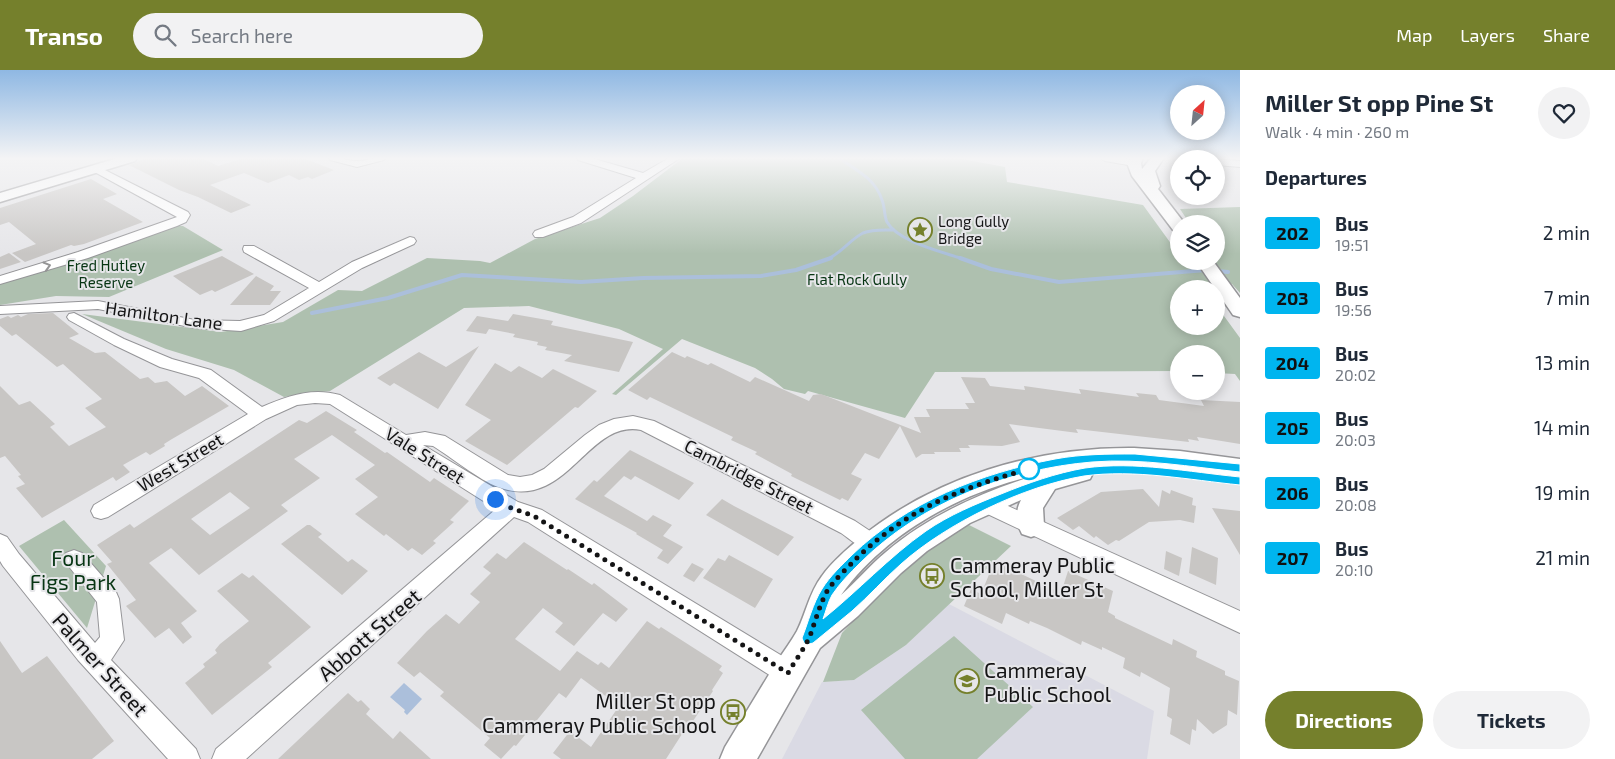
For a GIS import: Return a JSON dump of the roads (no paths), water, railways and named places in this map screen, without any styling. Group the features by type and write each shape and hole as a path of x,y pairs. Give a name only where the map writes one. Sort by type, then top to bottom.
{"main road":[{"path":"3,194 17,190"},
{"path":"1154,190 1171,215"},
{"path":"1210,270 1240,311"},
{"path":"737,759 809,638 826,592 872,543 926,506 979,483 1055,463 1093,458 1135,458 1240,468"},
{"path":"809,638 848,607 897,560 943,526 986,504 1046,482 1085,472 1110,471 1131,471 1240,481"},
{"path":"1031,526 1029,518 1030,508 1046,482"},
{"path":"961,491 986,504"},
{"path":"872,543 897,560"}],"street":[{"path":"0,280 83,255 182,219 184,215 137,190"},
{"path":"539,234 577,220 624,190"},
{"name":"Hamilton Lane","path":"0,310 98,305 195,324 241,326 269,318 357,265 410,241"},
{"path":"249,249 320,288"},
{"path":"74,317 119,342 166,364 205,374 260,415"},
{"name":"Vale Street","path":"260,415 294,400 315,397 334,399 511,508 534,516 788,673"},
{"name":"West Street","path":"101,511 260,415"},
{"name":"Cambridge Street","path":"404,442 431,438 503,481 511,484 529,484 549,475 607,428 621,423 638,422 654,427 848,527 872,543"},
{"path":"986,504 1240,622"},
{"name":"Abbott Street","path":"226,759 511,508"},
{"name":"Palmer Street","path":"4,557 186,759"},
{"path":"74,558 108,599 112,640 96,661"}],"water":[{"path":"404,683 422,699 407,715 404,712 405,710 390,697"}],"waterway":[{"path":"878,190 883,203 885,217 893,229 911,241 963,259"},
{"path":"828,259 863,233 874,230 894,230"},
{"path":"312,313 388,298 462,275 581,282 643,278 761,276 796,270 831,258"},
{"path":"960,258 991,269 1059,282 1206,270"},
{"path":"1217,271 1228,272"}],"place":[{"name":"Long Gully Bridge","path":"920,230"},
{"name":"Cammeray Public School, Miller St","path":"932,576"},
{"name":"Cammeray Public School","path":"967,681"},
{"name":"Miller St opp Cammeray Public School","path":"733,712"}],"park label":[{"name":"Fred Hutley Reserve","path":"106,274"},
{"name":"Flat Rock Gully","path":"857,279"},
{"name":"Four Figs Park","path":"73,569"}]}
